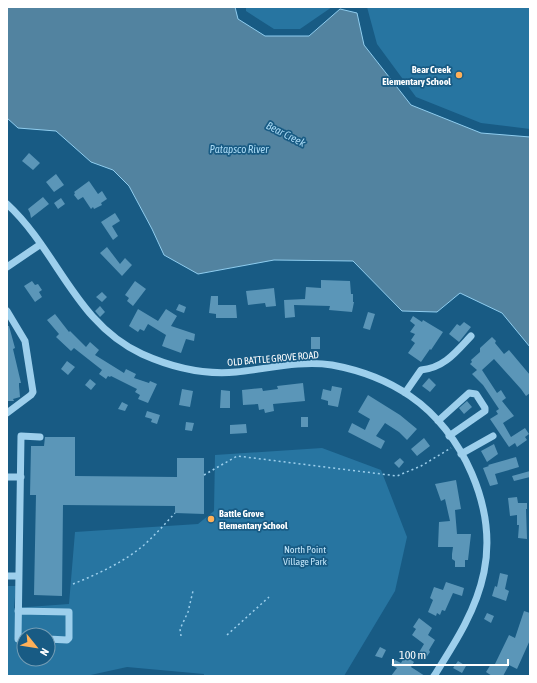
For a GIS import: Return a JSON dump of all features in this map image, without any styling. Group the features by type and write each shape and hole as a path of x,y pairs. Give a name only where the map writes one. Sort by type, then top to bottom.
{"street":[{"name":"OLD BATTLE GROVE ROAD","path":"7,204 26,223 72,292 91,316 114,338 124,345 157,360 208,372 234,372 307,364 326,364 352,369 406,393 438,421 467,463 474,481 483,509 486,534 486,558 476,603 461,633 434,676"},
{"path":"7,267 41,244"},
{"path":"7,311 25,341 33,392 7,413"},
{"path":"406,393 421,370 432,369 449,359 471,336"},
{"path":"438,421 470,394 476,394 485,408 485,411 449,436"},
{"path":"18,627 21,436 40,437"},
{"path":"461,454 493,436"},
{"path":"7,477 21,477"},
{"path":"7,576 18,576"},
{"path":"18,611 69,612 69,638 67,640 56,639"}],"path":[{"path":"204,475 237,456 397,476 421,466 455,445"},
{"path":"73,584 94,576 120,562 144,545 175,513"},
{"path":"181,636 180,628 188,612 193,591"},
{"path":"227,634 269,597"}],"green space":[{"path":"246,7 332,7 300,29 274,29 246,11"},
{"name":"Bear Creek Elementary School","path":"367,7 530,7 530,129 481,123 416,97 377,44"},
{"name":"North Point Village Park","path":"322,448 381,470 407,537 395,591 344,676 204,676 204,674 127,667 86,676 7,676 7,586 16,586 14,608 69,604 75,532 198,524 214,511 215,455"}],"water":[{"name":"Patapsco River","path":"7,7 235,7 238,19 265,36 309,36 340,9 357,13 364,45 411,105 481,133 530,137 530,347 502,313 460,293 437,312 402,311 353,261 274,260 198,274 164,255 129,186 113,170 91,162 56,131 18,128 7,118"}],"building":[{"path":"29,153 40,163 33,170 22,161"},
{"path":"56,174 64,185 54,192 46,182"},
{"path":"89,181 98,194 102,191 107,199 101,203 102,205 94,209 93,207 91,209 83,197 78,200 74,195 74,192"},
{"path":"43,197 49,204 31,218 28,209"},
{"path":"61,198 65,204 58,209 54,203"},
{"path":"115,213 120,221 112,226 118,236 113,240 101,222"},
{"path":"107,247 120,264 125,258 132,265 122,276 100,253"},
{"path":"321,280 350,281 351,294 353,294 354,302 352,312 329,310 330,306 294,305 295,317 285,318 284,300 305,299 306,287 321,288"},
{"path":"32,281 35,285 38,284 42,290 39,292 42,297 35,302 24,286"},
{"path":"135,281 146,289 133,306 127,301 129,298 125,295"},
{"path":"274,288 276,306 266,307 265,303 248,305 246,291"},
{"path":"102,292 107,297 102,302 96,297"},
{"path":"211,296 218,296 218,305 236,305 237,318 216,318 216,314 209,313"},
{"path":"179,304 186,307 184,313 176,310"},
{"path":"100,306 105,312 100,317 95,311"},
{"path":"138,309 158,321 166,309 177,316 171,326 195,334 194,341 186,339 181,353 162,346 166,335 148,324 144,331 140,329 138,332 129,326"},
{"path":"368,312 375,314 370,330 363,328"},
{"path":"55,314 69,332 70,331 86,347 90,342 99,350 95,355 124,373 126,369 136,374 134,378 157,384 148,403 138,399 140,395 135,392 137,389 111,376 108,376 106,379 99,374 102,370 74,348 71,351 56,337 59,334 47,320"},
{"path":"413,316 443,332 421,362 408,353 415,343 411,340 415,334 410,332 415,325 410,321"},
{"path":"464,322 471,327 459,342 449,334 457,324 460,326"},
{"path":"7,326 9,326 15,348 13,349 21,383 19,383 20,397 13,399 14,401 7,401"},
{"path":"311,337 320,337 320,349 311,349"},
{"path":"492,337 504,354 509,350 530,375 530,393 526,396 494,359 482,370 497,393 501,390 506,398 502,401 514,416 503,423 511,437 525,428 529,434 525,437 527,440 517,447 515,443 509,447 490,419 498,414 496,411 499,409 483,385 472,374 477,370 470,364 472,362 471,360 480,352 480,348"},
{"path":"67,361 75,367 68,375 61,369"},
{"path":"429,378 436,385 430,392 422,386"},
{"path":"90,379 96,384 91,390 85,385"},
{"path":"303,383 305,401 273,404 274,411 265,413 264,409 259,410 258,404 243,405 242,390 262,388 263,391 278,389 277,386"},
{"path":"332,386 342,388 338,407 328,405 328,401 321,399 323,389 331,391"},
{"path":"182,389 193,391 190,407 179,405"},
{"path":"221,390 230,391 230,408 220,408"},
{"path":"368,395 400,415 417,429 407,440 399,432 385,423 376,436 385,441 381,449 348,432 352,423 365,430 370,419 358,412"},
{"path":"467,401 472,407 464,414 459,408"},
{"path":"122,402 128,405 125,411 118,409"},
{"path":"147,411 160,415 157,424 151,422 152,419 145,417"},
{"path":"301,417 308,417 308,427 301,427"},
{"path":"186,422 194,423 192,431 185,430"},
{"path":"246,424 247,433 230,434 230,425"},
{"path":"45,437 75,437 75,476 177,477 177,458 204,458 204,514 175,513 175,506 63,505 62,596 34,595 36,495 30,495 31,446 44,446"},
{"path":"424,438 430,446 417,456 411,449"},
{"path":"494,444 498,454 487,462 481,451"},
{"path":"516,457 519,467 495,474 498,484 490,486 483,468 489,466 488,465"},
{"path":"400,458 404,462 399,468 394,463"},
{"path":"530,471 530,477 514,481 512,476"},
{"path":"456,480 461,509 455,510 457,534 471,534 468,560 465,560 465,567 455,567 455,561 452,559 453,547 438,547 439,522 450,521 445,499 441,501 435,484"},
{"path":"517,497 518,503 527,503 527,539 518,538 519,525 517,525 517,515 510,516 508,498"},
{"path":"500,573 508,575 505,589 509,591 506,601 492,596 495,586 497,587"},
{"path":"446,582 464,588 462,596 453,593 445,611 442,610 440,615 437,613 436,616 428,612 433,600 430,598 434,587 443,590"},
{"path":"524,611 530,613 530,640 517,669 509,665 503,676 492,676 486,672 491,664 494,666 509,635 515,638"},
{"path":"487,613 494,616 491,623 484,619"},
{"path":"419,618 432,628 428,635 435,640 425,659 418,654 424,644 412,635 416,629 413,627"},
{"path":"380,647 386,650 382,658 375,656"},
{"path":"405,656 414,662 411,667 425,676 391,676 397,668 391,665 395,660 401,663"},
{"path":"458,661 466,666 462,673 453,668"}],"place":[{"name":"Bear Creek Elementary School","path":"459,75"},
{"name":"Battle Grove Elementary School","path":"211,519"}],"water label":[{"name":"Bear Creek","path":"286,134"}]}
